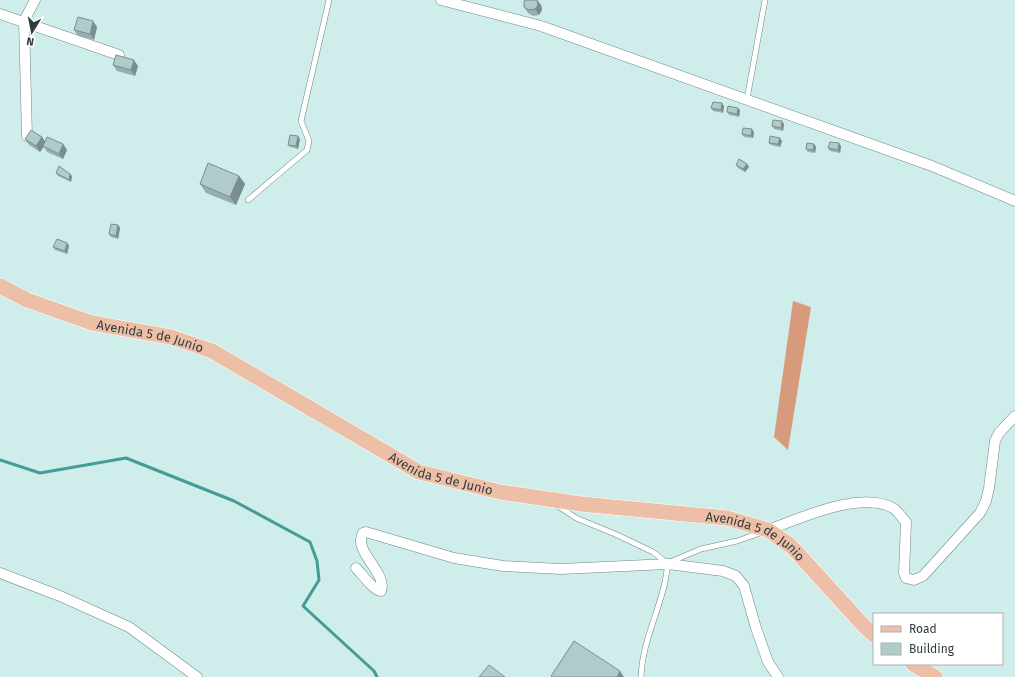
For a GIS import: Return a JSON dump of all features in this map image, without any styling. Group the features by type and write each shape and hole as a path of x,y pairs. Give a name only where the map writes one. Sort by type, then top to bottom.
{"main road":[{"name":"Avenida 5 de Junio","path":"0,286 27,300 92,323 171,337 212,351 419,472 500,492 632,510 727,518 768,530 791,546 873,634"},
{"path":"915,665 935,677"}],"street":[{"path":"27,136 24,22 35,0"},
{"path":"440,0 541,26 932,166 1015,201"},
{"path":"0,14 118,55"},
{"path":"768,530 819,511 855,502 876,502 894,508 906,522 904,573 906,578 914,580 923,576 980,512 986,501 989,488 995,441 999,433 1015,416"},
{"path":"356,568 375,590 381,591 382,584 380,577 366,556 360,540 363,533 366,532 454,558 503,566 562,569 668,564 723,571 736,576 744,586 758,635 768,662 778,677"},
{"path":"0,573 60,596 129,627 197,677"}],"lane":[{"path":"248,200 307,150 309,141 301,121 329,0"},
{"path":"747,99 765,0"},
{"path":"547,499 576,518 653,552 668,564"},
{"path":"668,564 701,549 758,535 768,530"},
{"path":"641,677 641,668 665,583 668,564"}],"shaded area":[{"path":"793,301 811,307 788,450 774,437"}],"building":[{"path":"525,0 537,0 538,5 535,9 529,10 524,7"},
{"path":"78,17 93,21 90,34 74,30"},
{"path":"116,55 134,60 131,70 113,65"},
{"path":"713,102 722,103 721,110 711,108"},
{"path":"728,106 738,108 737,114 727,112"},
{"path":"773,120 782,121 781,128 772,126"},
{"path":"743,128 752,129 751,136 742,134"},
{"path":"31,130 42,137 36,146 25,139"},
{"path":"290,135 298,136 296,146 288,145"},
{"path":"770,136 780,138 778,144 769,143"},
{"path":"47,137 63,144 59,154 43,146"},
{"path":"830,142 839,143 838,150 828,148"},
{"path":"807,143 814,144 813,150 806,149"},
{"path":"739,159 747,164 743,169 736,165"},
{"path":"208,163 239,176 230,197 200,184"},
{"path":"59,166 70,174 69,180 56,173"},
{"path":"111,224 118,225 116,236 109,234"},
{"path":"57,239 67,243 65,251 53,247"},
{"path":"574,641 620,671 617,677 552,677 551,676"},
{"path":"489,665 505,677 479,677"}],"waterway":[{"path":"0,460 40,473 126,458 234,501 310,542 317,561 319,580 303,606 374,671 377,677"}]}
